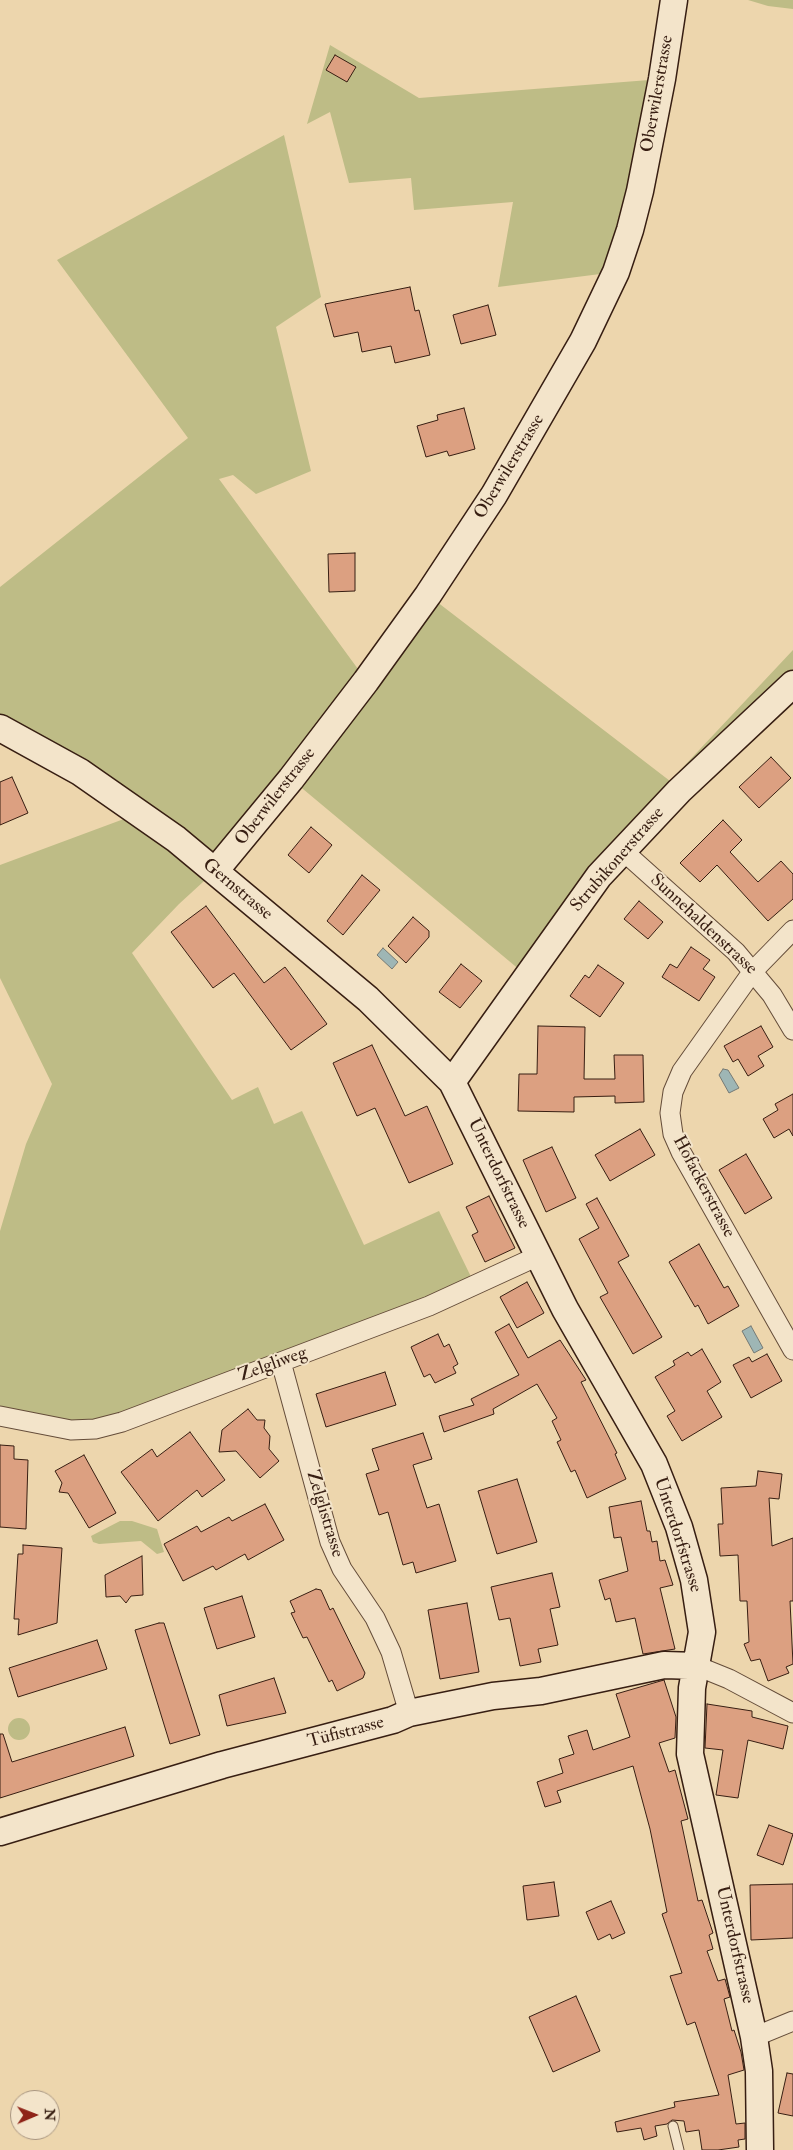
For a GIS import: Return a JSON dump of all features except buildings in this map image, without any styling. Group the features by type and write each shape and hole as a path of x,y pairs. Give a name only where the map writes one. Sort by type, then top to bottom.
{"street":[{"name":"Oberwilerstrasse","path":"215,872 355,696 428,595 494,495 582,341 616,272 630,230 649,144 674,0"},
{"name":"Strubikonerstrasse","path":"452,1082 578,905 622,850 679,791 793,684"},
{"name":"Gernstrasse","path":"0,728 80,772 141,813 368,999 452,1082"},
{"name":"Sunnehaldenstrasse","path":"622,850 736,952 772,995 793,1030"},
{"name":"Hofackerstrasse","path":"793,930 753,971 682,1071 673,1092 670,1113 673,1134 681,1152 793,1350"},
{"name":"Unterdorfstrasse","path":"452,1082 538,1256 658,1473 678,1527 694,1580 702,1632 690,1710 690,1754 754,2037 759,2071 760,2150"},
{"name":"Zelgliweg","path":"0,1416 71,1430 95,1429 122,1422 429,1306 538,1256"},
{"name":"Zelglistrasse","path":"280,1362 330,1542 342,1569 374,1618 391,1652 409,1713"},
{"name":"Tüfistrasse","path":"0,1832 222,1765 393,1720 409,1713 493,1696 541,1692 664,1665 697,1666"},
{"path":"697,1666 747,1687 793,1713"},
{"path":"754,2037 793,2021"}],"lane":[{"path":"673,2126 679,2150"}],"shaded area":[{"path":"748,0 793,0 793,9 768,6"},
{"path":"330,45 419,98 662,79 616,272 498,287 513,202 414,210 411,178 349,183 330,112 307,124"},
{"path":"284,135 321,297 276,327 311,471 256,494 233,475 219,479 366,680 428,595 670,781 793,650 793,684 679,791 527,976 291,779 215,871 179,904 132,953 232,1100 258,1087 274,1124 302,1111 364,1245 439,1211 475,1285 95,1429 0,1416 0,1231 26,1144 52,1084 0,978 0,865 140,813 0,728 0,587 188,438 57,260"},
{"path":"120,1521 132,1521 157,1529 164,1552 157,1554 141,1541 99,1544 93,1542 91,1536"},
{"path":"19,1718 29,1725 30,1729 23,1739 19,1740 9,1733 8,1729 15,1719"}],"water":[{"path":"383,948 398,962 392,969 377,955"},
{"path":"723,1069 728,1070 739,1088 729,1093 719,1075"},
{"path":"751,1326 763,1348 754,1353 742,1331"}]}
